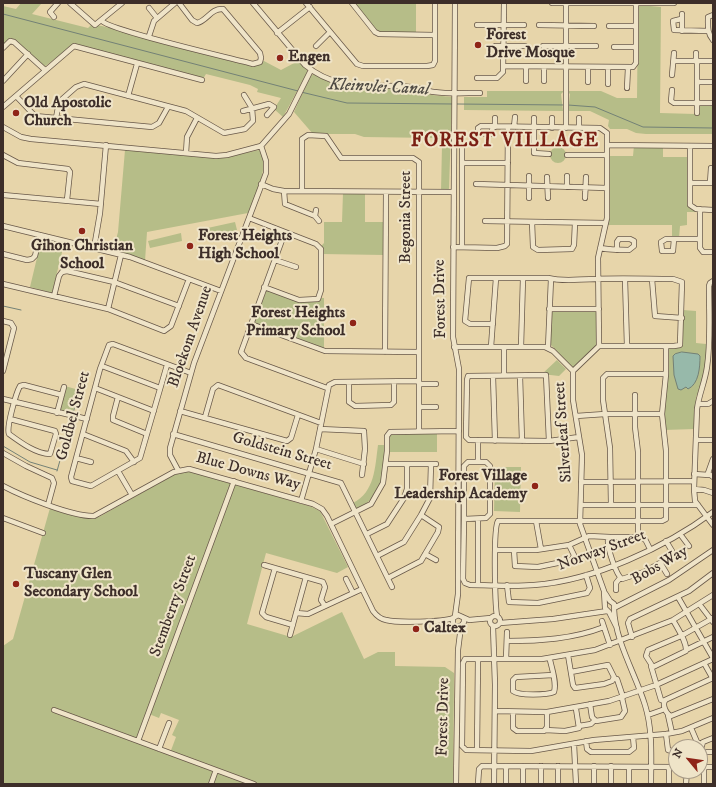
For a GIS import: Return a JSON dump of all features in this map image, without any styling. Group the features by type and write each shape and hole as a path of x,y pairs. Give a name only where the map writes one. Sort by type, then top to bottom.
{"street":[{"path":"54,17 50,12 58,3"},
{"path":"70,3 95,25 102,21 119,4"},
{"path":"149,36 152,24 174,3"},
{"path":"102,21 108,26 254,64 261,60 260,53 223,9 216,9 201,22 197,23 192,20 179,3"},
{"path":"253,3 297,57 311,70 346,85 409,86 455,95 480,93"},
{"path":"352,3 375,32 379,34 435,35"},
{"path":"278,33 308,5 354,62 363,66 432,66 435,60 435,3"},
{"name":"Forest Drive","path":"455,3 453,192 454,347 459,369 458,594 462,617"},
{"path":"477,78 498,78 503,73 504,3"},
{"path":"552,3 674,3"},
{"path":"566,3 566,128"},
{"path":"504,66 633,67 636,64 636,3"},
{"path":"149,8 157,18"},
{"path":"713,15 708,17 713,40"},
{"path":"682,31 682,16 674,20 673,29 682,31 710,28"},
{"path":"477,25 524,25"},
{"path":"539,26 594,26"},
{"path":"609,26 636,26"},
{"path":"316,46 330,32"},
{"path":"3,48 9,42 13,41 45,70"},
{"path":"495,46 525,46"},
{"path":"543,46 596,46"},
{"path":"614,46 636,47"},
{"path":"3,107 71,47 202,80"},
{"path":"672,75 674,53"},
{"path":"696,53 697,113"},
{"path":"3,81 28,54"},
{"path":"674,61 713,61"},
{"path":"128,96 137,64"},
{"path":"526,67 526,81"},
{"path":"544,67 544,81"},
{"path":"588,67 588,82"},
{"path":"608,67 608,84"},
{"path":"627,88 628,68"},
{"path":"3,127 24,138 222,156 261,146 286,119 311,70"},
{"path":"697,82 713,82"},
{"path":"56,118 59,102 81,84 186,111 220,132 227,133 245,129 250,126 254,118 252,108 244,95"},
{"path":"672,90 671,100 674,103 713,103"},
{"path":"16,96 34,115 152,127 159,123 168,107"},
{"path":"243,111 270,104 274,107 267,115"},
{"path":"186,153 187,137 197,118"},
{"path":"495,118 494,127 600,128 607,134 606,223 600,248 598,279 600,309 599,346"},
{"path":"514,118 514,127"},
{"path":"534,118 534,153 549,154"},
{"path":"552,118 552,128"},
{"path":"579,118 579,128"},
{"path":"453,248 497,248 505,246 507,240 508,127"},
{"name":"Begonia Street","path":"302,191 302,139 306,136 324,135 328,138 341,158 416,159 420,165 419,430"},
{"name":"Forest Drive","path":"462,142 462,247"},
{"path":"94,248 101,204 106,145"},
{"path":"607,145 713,146"},
{"name":"Bloekom Avenue","path":"178,470 169,453 180,410 191,373 261,184 267,164 261,146"},
{"path":"690,146 690,205 694,208 713,210"},
{"path":"567,155 607,155"},
{"path":"3,156 18,163 68,169 70,172 67,200"},
{"path":"462,163 508,163"},
{"path":"690,183 712,183 711,168"},
{"path":"529,176 529,198"},
{"path":"567,176 567,187"},
{"path":"548,177 548,198"},
{"path":"585,198 586,177"},
{"path":"261,184 273,189 284,191 453,192"},
{"path":"476,184 529,187 607,188"},
{"path":"284,191 285,204 315,216 319,221"},
{"path":"385,352 386,192"},
{"path":"3,195 101,204"},
{"path":"700,209 700,239 702,251 713,252"},
{"path":"315,216 316,210"},
{"path":"249,218 316,244 321,249 319,297 315,300 299,300 264,287"},
{"path":"485,221 606,223"},
{"path":"532,222 533,247 538,250 572,250 574,245 575,223"},
{"path":"3,226 137,259 221,291"},
{"path":"285,232 241,348 243,356 327,388"},
{"path":"3,254 28,260 32,259 35,256 40,235"},
{"path":"674,239 700,239"},
{"path":"600,248 617,250"},
{"path":"108,310 121,255"},
{"path":"275,260 296,267"},
{"path":"54,296 59,276 65,272 114,282 179,306"},
{"path":"493,324 470,324 465,321 467,283 470,278 523,278 572,281 598,279 676,279 682,282 681,343 678,346 599,346 573,370"},
{"path":"492,347 496,278"},
{"path":"521,347 523,278"},
{"path":"3,284 108,310 164,331 171,326 189,279"},
{"path":"454,347 548,348 548,309 551,279"},
{"path":"625,279 627,346"},
{"path":"652,279 655,316 682,318"},
{"path":"713,281 709,286 711,347 710,365 698,398 697,440 694,474 694,497 713,525"},
{"path":"548,309 600,309"},
{"path":"3,321 13,325 14,328 3,371"},
{"path":"251,324 323,350 419,352"},
{"name":"Goldbel Street","path":"167,365 141,456 134,462 90,486 74,482 71,478 107,347 111,344 191,373"},
{"path":"494,784 496,523 500,520 662,521 666,519 666,451 662,414 666,374 666,346"},
{"path":"504,347 504,375"},
{"name":"Silverleaf Street","path":"548,348 573,370 576,416 582,455 580,521 609,607"},
{"path":"102,366 160,388"},
{"path":"611,505 610,448 602,380 607,374 666,374"},
{"path":"549,441 546,375 472,375 467,378 467,439 549,441 579,437"},
{"path":"493,376 495,440"},
{"path":"520,376 522,441"},
{"path":"301,500 316,449 327,388 333,382 436,384"},
{"path":"349,382 349,402 355,406 391,405 394,402 394,382"},
{"path":"205,418 213,389 218,384 321,423"},
{"path":"10,419 54,431 56,434 51,453 48,454 35,450 9,434 8,429 10,419 18,388 22,385 62,395"},
{"path":"57,413 64,387"},
{"path":"95,388 154,411"},
{"path":"635,395 638,452 638,537"},
{"path":"118,397 112,417 113,420 147,434"},
{"path":"3,399 87,419"},
{"path":"698,404 708,404 713,401"},
{"path":"419,407 436,407"},
{"path":"180,410 287,441 291,438 298,415"},
{"path":"576,416 605,414 662,414"},
{"path":"320,429 364,431 366,435 362,475"},
{"path":"331,524 370,505 381,488 386,464 387,437 390,432 419,430 458,431"},
{"path":"83,434 126,451 134,462"},
{"name":"Goldstein Street","path":"174,434 341,483 392,587"},
{"path":"478,440 478,462"},
{"path":"697,440 713,440"},
{"path":"316,449 364,464"},
{"path":"3,453 52,478 54,483 48,504"},
{"path":"76,458 91,462"},
{"path":"711,476 708,470 713,459"},
{"path":"467,462 478,462 488,463 490,468 490,514 488,517 478,519 464,519 464,466 467,462"},
{"path":"386,464 436,464"},
{"path":"367,534 387,524 404,498 407,489 407,464"},
{"path":"378,556 404,542 421,515 430,498 431,464"},
{"name":"Blue Downs Way","path":"3,486 26,497 94,516 178,470 193,469 301,500 316,505 322,509 331,524 373,611 383,619 435,621 458,626"},
{"path":"118,471 132,495"},
{"path":"694,474 711,476"},
{"name":"Stemberry Street","path":"138,741 234,481"},
{"path":"581,482 694,481"},
{"path":"694,489 713,493"},
{"path":"581,505 698,505"},
{"name":"Norway Street","path":"464,519 463,579 466,584 536,585 572,579 614,564 650,549 680,534 713,512"},
{"path":"388,578 417,563 425,554 440,528 421,515"},
{"path":"3,518 43,533"},
{"path":"478,519 478,585"},
{"path":"536,521 541,549"},
{"path":"680,534 689,546"},
{"path":"496,550 541,549 569,545 585,538 598,536 609,538 638,537 644,539 650,549"},
{"path":"609,538 608,544 620,578"},
{"path":"620,578 625,579 660,564 673,554 666,541"},
{"path":"514,550 515,566 534,567 572,560 574,555 569,545"},
{"name":"Bobs Way","path":"462,617 517,622 553,619 587,613 609,607 628,600 669,580 713,547"},
{"name":"Bobs Way","path":"705,554 713,550"},
{"path":"425,554 436,560"},
{"path":"660,564 667,574"},
{"path":"264,565 324,583 322,600 325,606"},
{"path":"275,568 262,613 266,617 293,624"},
{"path":"632,637 628,623 630,619 691,590 713,573"},
{"path":"507,585 509,602 538,603 587,593 590,588 586,575"},
{"path":"290,635 306,577"},
{"path":"616,590 616,583 620,578"},
{"path":"346,579 353,593"},
{"path":"296,613 308,614 362,589"},
{"name":"Forest Drive","path":"456,784 458,626 454,617 458,594"},
{"path":"713,595 700,605 674,620 595,650 550,658 465,659 463,663 462,746 465,750 531,751 586,741 672,733 691,728 713,718"},
{"path":"495,711 547,712 623,697 656,685 713,658 678,596"},
{"path":"665,701 661,700 651,666 646,656 648,650 681,636 712,620 700,605"},
{"path":"609,607 648,715 651,735 651,784"},
{"path":"458,626 462,617"},
{"name":"Blue Downs Way","path":"435,621 462,617"},
{"path":"674,620 686,650"},
{"name":"Bobs Way","path":"458,626 469,622 495,621"},
{"path":"602,622 610,645"},
{"path":"507,641 543,640 592,632 604,627"},
{"path":"506,659 507,632"},
{"path":"651,666 655,666 684,653 686,650 713,637"},
{"path":"568,655 573,685 577,688 604,684 614,679"},
{"path":"477,750 478,658"},
{"path":"550,658 553,675 555,689 552,693 517,694 513,691 513,680 516,677 553,675"},
{"path":"665,701 713,678 704,663"},
{"path":"513,712 513,728 516,731 565,731 578,729 579,726 591,724 595,720 622,717 625,711 623,697 617,679 614,679 608,665 571,672"},
{"path":"668,715 674,716 713,699"},
{"path":"665,701 672,733"},
{"path":"590,704 595,720"},
{"path":"576,709 579,726"},
{"path":"54,710 254,784"},
{"path":"648,715 666,710"},
{"path":"545,730 547,726 547,712"},
{"path":"159,749 169,723"},
{"path":"691,728 696,739"},
{"path":"666,734 668,748"},
{"path":"586,741 587,748 591,752 629,752 634,748 633,737"},
{"path":"574,744 576,784"},
{"path":"478,784 479,768 482,766 668,767"},
{"path":"506,766 506,784"},
{"path":"523,766 523,784"},
{"path":"541,766 541,784"},
{"path":"558,766 558,784"},
{"path":"594,766 594,784"},
{"path":"611,766 611,784"},
{"path":"628,784 629,766"},
{"path":"211,784 216,770"}],"green space":[{"path":"21,3 42,3 32,14 88,28 91,25 102,26 252,65 264,61 281,70 298,61 307,70 307,73 283,117 274,109 281,98 257,92 258,89 250,85 206,74 203,79 72,46 44,67 15,41 3,47 3,6 16,9"},
{"path":"353,3 416,3 416,34 378,32"},
{"path":"640,5 661,7 660,113 695,114 698,112 699,105 713,104 713,134 646,134 636,133 627,129 610,129 608,126 609,120 590,111 568,111 570,94 567,91 601,91 617,98 637,98 638,8"},
{"path":"314,74 347,87 410,88 432,95 452,97 449,189 441,191 442,145 435,138 364,137 355,134 313,134 294,112 310,76"},
{"path":"487,91 564,91 561,94 563,111 464,110 464,97 487,97"},
{"path":"634,145 663,146 663,157 688,157 689,204 696,212 687,212 687,225 680,226 679,238 672,238 672,225 607,225 609,156 633,156"},
{"path":"555,147 561,147 566,152 564,161 561,163 555,163 550,158 550,152"},
{"path":"125,150 222,158 259,150 263,156 263,172 258,190 248,213 147,232 145,261 113,251 118,232"},
{"path":"343,193 365,193 365,222 384,222 384,255 322,254 321,246 324,243 324,222 342,222"},
{"path":"235,222 237,230 205,237 203,229"},
{"path":"181,233 182,241 150,248 148,241"},
{"path":"44,238 64,244 52,293 30,287 41,241"},
{"path":"267,290 293,299 324,298 324,349 256,324 254,320"},
{"path":"550,310 597,310 598,345 573,368 550,344"},
{"path":"683,310 696,311 696,343 706,344 706,362 701,387 696,397 695,429 664,430 667,350 682,344"},
{"path":"557,360 566,369 559,376 542,374"},
{"path":"65,386 79,390 72,414 60,411"},
{"path":"437,432 437,452 389,452 390,434"},
{"path":"378,445 386,445 381,482 373,497 357,509 353,503 366,492 370,486 375,470"},
{"path":"495,467 521,467 520,512 494,511"},
{"path":"185,471 193,472 312,507 320,511 348,567 337,573 266,553 247,624 291,637 342,612 364,659 378,652 395,652 395,666 445,667 454,673 453,784 3,784 3,646 13,639 50,508 87,518 99,517 177,473","holes":["161,713 179,720 172,735 176,737 170,753 139,741 149,714 159,718"]}],"shaded area":[{"path":"682,352 698,354 700,356 700,360 698,375 695,383 688,389 686,387 681,390 678,389 674,375 673,356"}],"waterway":[{"name":"Kleinvlei Canal","path":"3,14 298,91"},
{"name":"Kleinvlei Canal","path":"301,92 347,103 453,104"},
{"name":"Kleinvlei Canal","path":"456,104 565,105"},
{"name":"Kleinvlei Canal","path":"568,105 595,107 643,127 713,128"},
{"path":"3,306 21,310"},
{"path":"73,413 80,390"},
{"path":"57,471 72,418"},
{"path":"3,446 30,462 57,470"}],"place":[{"name":"Forest Drive Mosque","path":"478,45"},
{"name":"Engen","path":"280,58"},
{"name":"Old Apostolic Church","path":"16,113"},
{"name":"Gihon Christian School","path":"82,231"},
{"name":"Forest Heights High School","path":"190,246"},
{"name":"Forest Heights Primary School","path":"353,323"},
{"name":"Forest Village Leadership Academy","path":"535,486"},
{"name":"Tuscany Glen Secondary School","path":"16,584"},
{"name":"Caltex","path":"416,629"}],"district":[{"name":"FOREST VILLAGE","path":"505,142"}]}
